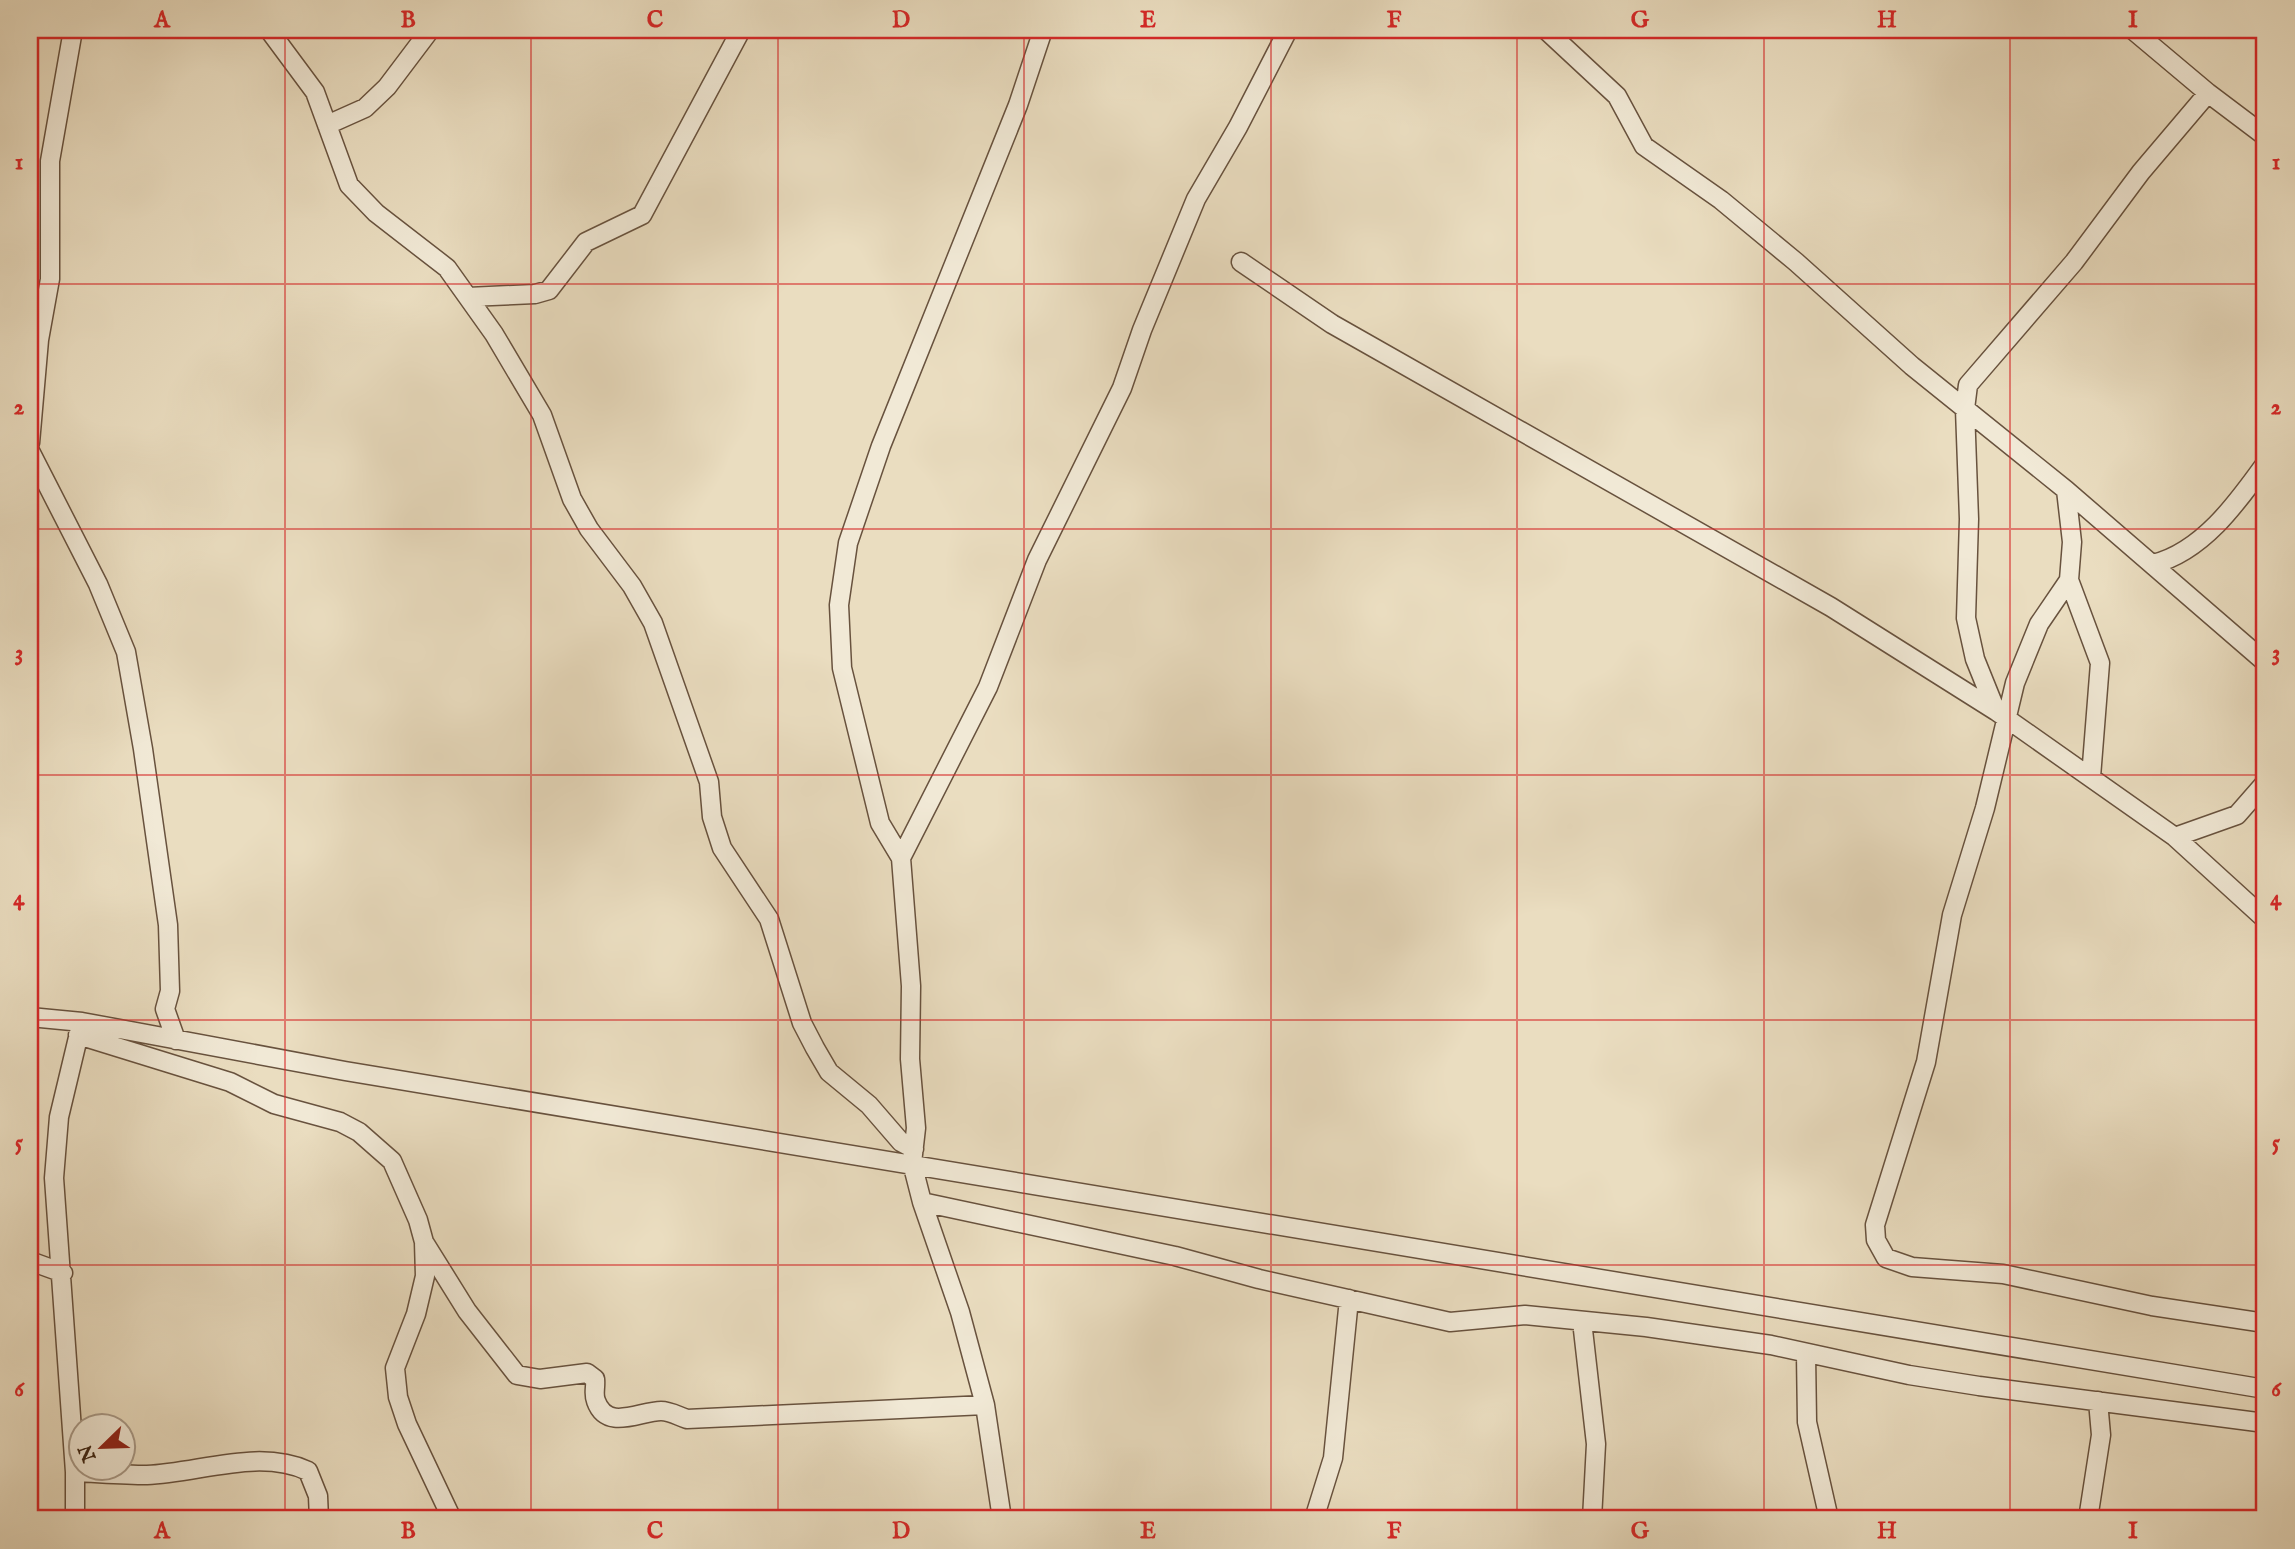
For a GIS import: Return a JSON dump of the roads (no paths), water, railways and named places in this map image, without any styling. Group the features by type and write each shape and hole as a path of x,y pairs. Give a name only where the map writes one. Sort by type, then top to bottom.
{"street":[{"path":"30,443 38,340 50,279 50,161 73,30"},
{"path":"269,30 315,92 349,185 376,213 447,268 542,415 572,499 589,529 632,586 653,623 709,782 712,817 722,848 769,919 802,1023 829,1072 869,1105 913,1156"},
{"path":"327,125 365,108 387,87 426,40 430,30"},
{"path":"468,297 535,294 549,290 586,242 642,215 741,30"},
{"path":"1002,1519 985,1405 960,1312 922,1202 913,1156 916,1128 910,1059 911,986 901,858 880,823 842,668 839,605 848,543 881,446 1018,105 1043,30"},
{"path":"901,858 988,687 1037,560 1122,388 1142,330 1196,199 1238,127 1288,30"},
{"path":"1546,30 1617,96 1644,146 1721,200 1796,262 1912,366 2066,490 2265,662"},
{"path":"1565,48 1568,30"},
{"path":"2133,30 2208,93 2265,136"},
{"path":"2002,715 1975,659 1966,618 1969,519 1965,409 1968,385 2074,262 2141,172 2208,93"},
{"path":"1241,262 1332,324 1831,607 2002,715 2175,837 2265,919"},
{"path":"30,451 98,584 126,652 144,749 168,925 170,991 166,1009 176,1040"},
{"path":"2154,564 2185,553 2205,535 2265,464"},
{"path":"2066,490 2072,542 2069,580 2100,663 2091,777"},
{"path":"2069,580 2033,636 2002,715 1985,808 1952,915 1926,1062 1879,1205 1876,1240 1886,1258 1912,1267 2003,1273 2152,1306 2265,1323"},
{"path":"2175,837 2237,815 2265,783"},
{"path":"30,1017 80,1029 230,1082 274,1104 340,1122 359,1132 392,1161 425,1242 467,1311 517,1375 540,1379 587,1374 595,1379 594,1397 599,1409 611,1416 630,1418 657,1411 669,1411 687,1419 794,1411 985,1405"},
{"path":"80,1029 176,1040 345,1071 913,1156 1668,1292 2265,1389"},
{"path":"71,1412 54,1178 61,1107 80,1029"},
{"path":"922,1202 1175,1256 1450,1321 1525,1315 1736,1339 1932,1379 2265,1423"},
{"path":"425,1242 425,1276 416,1314 396,1368 396,1379 407,1424 452,1519"},
{"path":"30,1261 63,1273"},
{"path":"1314,1519 1333,1458 1349,1299"},
{"path":"1582,1321 1595,1444 1592,1519"},
{"path":"1806,1354 1807,1422 1829,1519"},
{"path":"2088,1519 2101,1435 2098,1401"},
{"path":"136,1475 250,1462 288,1462 308,1471 318,1496 319,1519"},
{"path":"75,1482 75,1519"}]}
